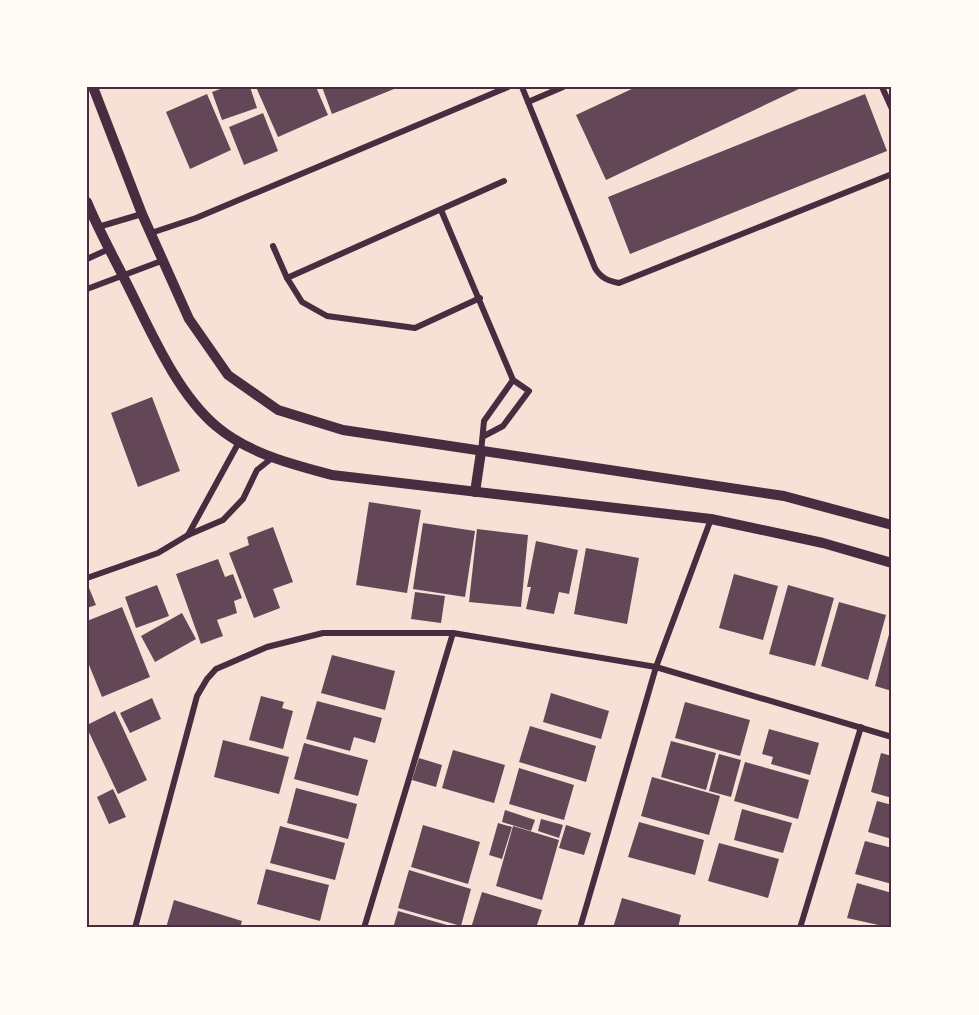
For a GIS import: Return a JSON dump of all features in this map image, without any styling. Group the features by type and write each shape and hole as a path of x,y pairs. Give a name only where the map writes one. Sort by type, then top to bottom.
{"street":[{"path":"93,87 142,214 189,320 228,375 278,410 343,430 784,496 892,525"},
{"path":"151,233 196,218 508,87"},
{"path":"522,87 595,268 599,274 612,282 619,283 892,174"},
{"path":"528,102 563,87"},
{"path":"882,87 892,109"},
{"path":"287,278 504,181"},
{"path":"87,202 154,338 192,401 216,426 239,442 272,458 332,475 711,519 823,543 892,563"},
{"path":"441,210 513,380 529,391 503,426 483,436"},
{"path":"98,227 142,214"},
{"path":"273,246 287,278 302,302 327,316 415,328 480,298"},
{"path":"87,260 109,249"},
{"path":"87,289 164,260"},
{"path":"475,492 484,421 513,380"},
{"path":"188,535 239,442"},
{"path":"87,578 158,553 188,535 223,520 243,499 257,470 272,458"},
{"path":"580,928 656,667 711,519"},
{"path":"135,928 197,696 216,669 267,647 323,633 453,633 656,667 892,737"},
{"path":"364,928 453,633"},
{"path":"800,928 861,727"}],"building":[{"path":"226,87 250,87 257,108 222,120 212,92"},
{"path":"256,87 316,87 328,115 278,137"},
{"path":"322,87 399,87 332,114"},
{"path":"636,87 803,87 606,180 576,115"},
{"path":"207,94 231,150 190,169 166,112"},
{"path":"865,94 887,151 630,254 608,197"},
{"path":"263,113 278,151 244,165 229,127"},
{"path":"152,397 180,471 138,487 111,413"},
{"path":"369,502 421,510 407,593 356,585"},
{"path":"423,523 475,531 465,597 413,589"},
{"path":"273,527 293,582 273,589 280,608 254,618 229,553 249,545 247,537"},
{"path":"477,529 528,535 521,607 469,602"},
{"path":"536,541 578,550 569,594 559,592 554,614 526,609 531,587 527,587"},
{"path":"586,548 639,558 627,624 574,614"},
{"path":"218,559 225,577 233,574 242,598 234,601 237,613 217,620 223,636 201,644 176,574"},
{"path":"734,574 778,586 763,640 719,628"},
{"path":"87,583 96,605 87,608"},
{"path":"157,585 169,616 136,628 125,597"},
{"path":"788,585 834,598 815,666 769,654"},
{"path":"415,592 445,596 441,623 411,619"},
{"path":"839,602 886,615 868,680 821,666"},
{"path":"122,607 150,677 102,697 87,660 87,621"},
{"path":"182,613 196,639 155,662 141,636"},
{"path":"892,628 892,691 875,686"},
{"path":"332,655 395,671 385,710 321,693"},
{"path":"551,693 609,711 601,739 543,722"},
{"path":"261,696 284,702 282,708 293,711 283,749 249,740"},
{"path":"152,698 161,719 130,733 120,713"},
{"path":"317,701 382,718 375,743 354,737 350,751 306,739"},
{"path":"685,702 750,720 740,756 675,738"},
{"path":"115,711 147,780 118,794 87,728 87,725"},
{"path":"530,726 596,746 586,782 519,762"},
{"path":"769,729 819,743 810,775 771,764 773,757 762,754"},
{"path":"223,740 289,757 279,794 214,777"},
{"path":"671,741 716,753 706,790 661,777"},
{"path":"304,743 368,760 358,796 294,779"},
{"path":"453,750 505,765 494,803 442,788"},
{"path":"881,753 892,756 892,798 871,792"},
{"path":"719,754 741,760 731,797 709,791"},
{"path":"419,758 442,765 436,787 412,780"},
{"path":"745,762 809,780 798,819 734,801"},
{"path":"519,768 574,785 564,820 509,804"},
{"path":"652,777 720,796 709,835 641,816"},
{"path":"296,788 357,804 348,839 287,823"},
{"path":"113,789 126,817 109,824 97,797"},
{"path":"877,801 892,805 892,839 868,832"},
{"path":"742,809 792,823 783,853 734,840"},
{"path":"505,810 535,820 531,831 502,822"},
{"path":"541,819 563,825 559,838 538,831"},
{"path":"639,822 704,840 695,875 628,857"},
{"path":"498,823 512,827 502,859 489,855"},
{"path":"423,825 480,842 468,884 411,867"},
{"path":"566,825 591,833 584,855 559,848"},
{"path":"280,826 345,843 335,880 270,863"},
{"path":"513,826 559,840 542,900 496,886"},
{"path":"865,841 892,848 892,884 855,874"},
{"path":"719,843 779,859 768,898 708,881"},
{"path":"266,869 329,885 320,921 257,904"},
{"path":"409,870 471,889 461,926 398,908"},
{"path":"857,883 892,893 892,928 847,918"},
{"path":"482,892 542,910 536,928 471,928"},
{"path":"622,898 681,915 678,928 613,928"},
{"path":"174,900 242,921 240,928 166,928"},
{"path":"398,911 454,927 454,928 393,928"}]}
